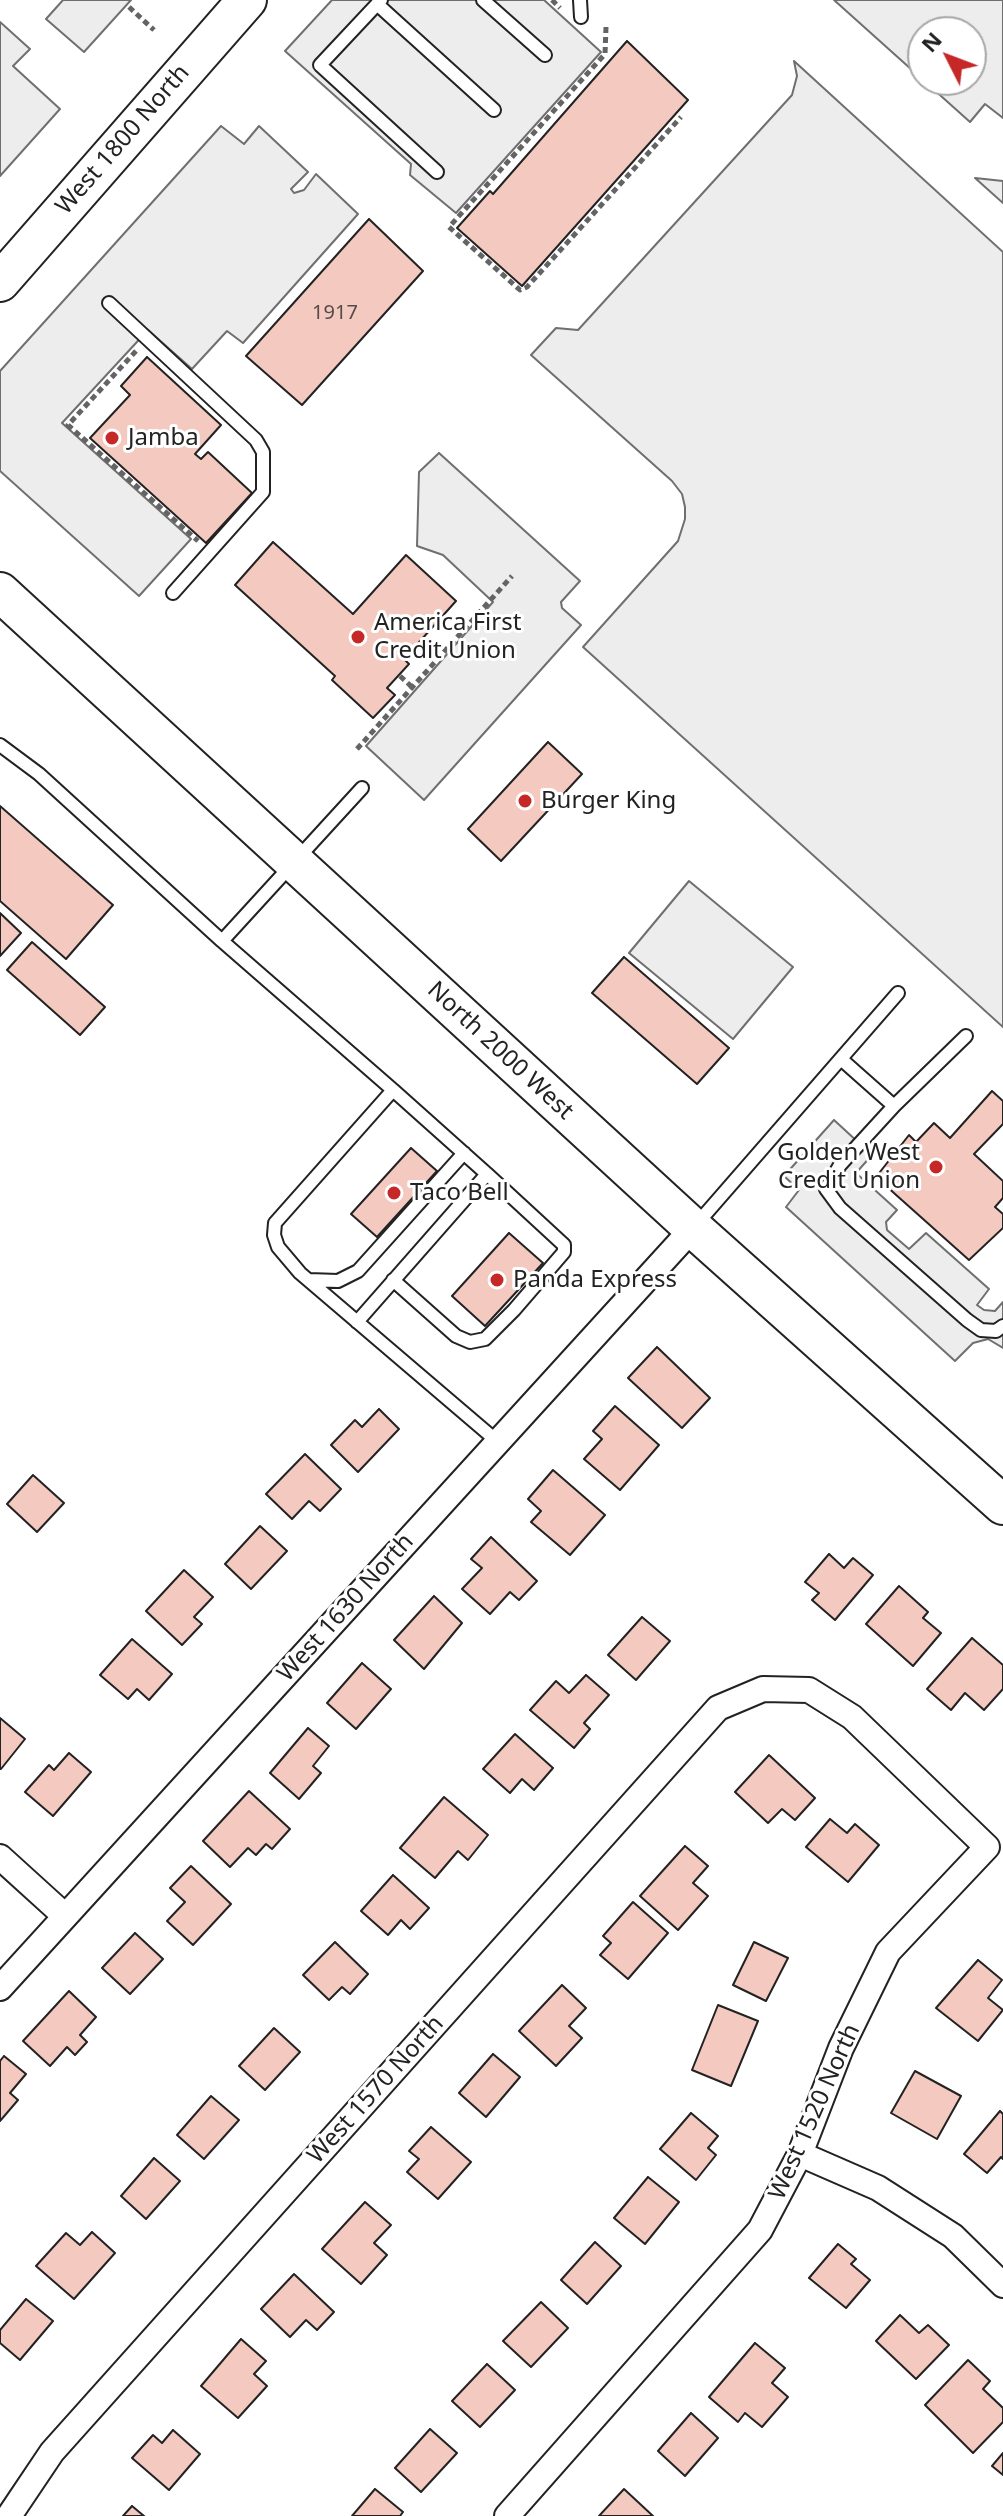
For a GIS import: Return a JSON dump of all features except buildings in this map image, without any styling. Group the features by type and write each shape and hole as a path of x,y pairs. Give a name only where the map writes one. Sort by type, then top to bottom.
{"main road":[{"name":"West 1800 North","path":"0,282 247,0"},
{"name":"North 2000 West","path":"0,592 693,1228 1003,1505"}],"street":[{"name":"West 1630 North","path":"0,1988 693,1228"},
{"name":"West 1520 North","path":"507,2516 760,2230 800,2154 841,2048 888,1952 987,1847 852,1717 809,1690 763,1689"},
{"name":"West 1570 North","path":"9,2516 52,2452 718,1708 763,1689"},
{"path":"0,1857 65,1916"},
{"path":"800,2154 878,2188 953,2236 1003,2285"}],"lane":[{"path":"483,0 545,55"},
{"path":"580,0 581,17"},
{"path":"437,172 320,65 379,2 494,110"},
{"path":"109,303 256,440 263,452 263,492 173,593"},
{"path":"0,745 39,774 564,1245 564,1252 485,1339 470,1342 456,1336 393,1280"},
{"path":"222,941 362,788"},
{"path":"693,1228 898,993"},
{"path":"966,1036 894,1106 840,1165 826,1189 840,1208 967,1320 981,1330 996,1331 1003,1326"},
{"path":"841,1059 894,1106"},
{"path":"393,1090 275,1223 278,1247 309,1280 498,1442"},
{"path":"309,1280 338,1281 358,1271 464,1153"},
{"path":"357,1322 487,1174"}],"path":[{"path":"552,0 560,8"},
{"path":"129,7 154,30"},
{"path":"606,27 605,54 449,227 520,290 527,287 681,117"},
{"path":"147,338 68,425 210,551"},
{"path":"357,749 512,576"},
{"path":"400,676 412,687"}],"shaded area":[{"path":"63,0 131,0 84,52 46,19"},
{"path":"332,0 544,0 601,52 456,213 410,175 411,164 285,51"},
{"path":"834,0 1003,0 1003,118 985,104 970,122 941,96 987,96 987,16 907,16 907,66"},
{"path":"0,22 30,49 13,66 60,109 0,176"},
{"path":"794,61 1003,252 1003,1027 583,647 678,541 685,519 685,507 682,494 672,481 531,355 556,328 578,330 792,95 797,76"},
{"path":"221,126 244,144 259,126 308,172 291,189 294,193 304,190 316,174 358,214 243,343 227,331 192,369 148,330 62,423 191,539 139,596 0,471 0,371"},
{"path":"975,178 1003,181 1003,203"},
{"path":"439,453 580,581 561,602 562,608 581,625 424,800 366,746 493,602 443,555 417,546 419,472"},
{"path":"689,881 793,967 733,1039 629,953"},
{"path":"834,1120 872,1155 856,1173 897,1210 886,1222 887,1230 909,1249 926,1233 989,1289 977,1305 984,1310 995,1311 1003,1302 1003,1348 988,1339 973,1343 955,1361 786,1207 799,1190 784,1176"}],"place":[{"name":"Jamba","path":"112,438"},
{"name":"America First Credit Union","path":"358,637"},
{"name":"Burger King","path":"525,801"},
{"name":"Golden West Credit Union","path":"936,1167"},
{"name":"Taco Bell","path":"394,1193"},
{"name":"Panda Express","path":"497,1280"}]}
